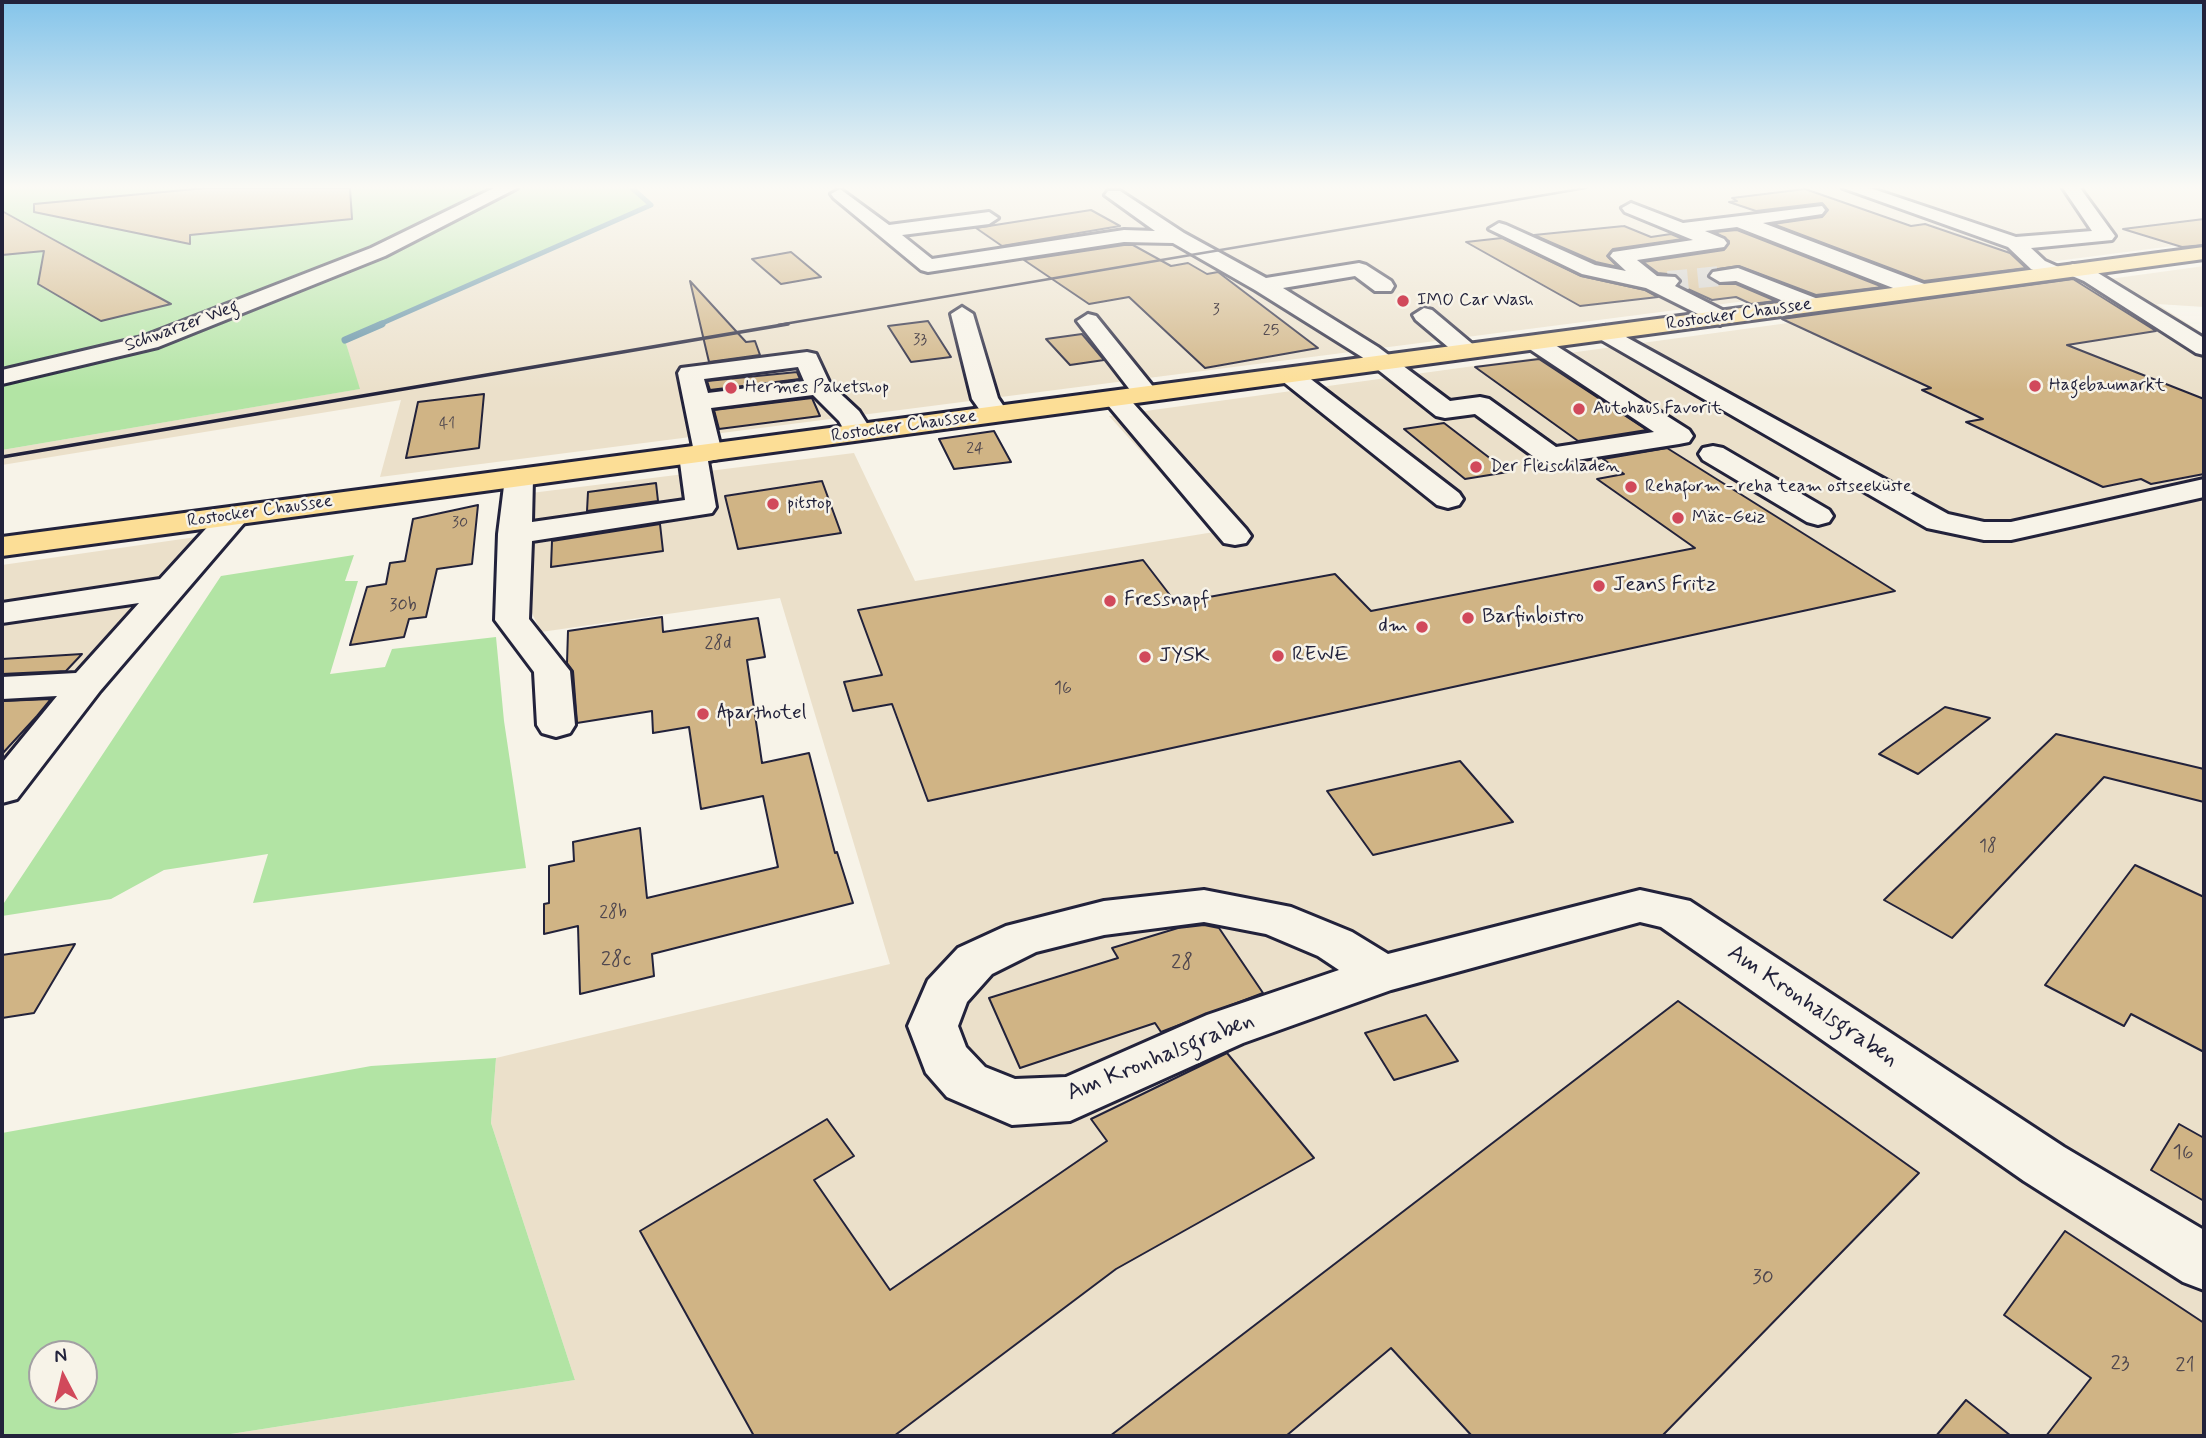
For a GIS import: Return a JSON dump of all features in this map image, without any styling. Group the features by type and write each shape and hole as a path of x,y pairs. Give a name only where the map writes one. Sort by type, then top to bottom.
{"main road":[{"name":"Rostocker Chaussee","path":"2,547 2188,255"}],"street":[{"name":"Schwarzer Weg","path":"2,377 150,342 370,255"},
{"path":"915,255 928,266 999,255"},
{"path":"1209,255 1263,285 1384,363 1446,410 1480,405 1551,456 1679,436 1536,343"},
{"path":"1556,255 1589,270 1661,282"},
{"path":"1627,255 1620,256 1720,318"},
{"path":"1828,255 1919,290"},
{"path":"2028,255 2038,265 2091,277 2204,348"},
{"path":"1263,285 1359,269 1383,286"},
{"path":"1720,276 1738,274 1810,304"},
{"path":"962,314 985,399 996,414"},
{"path":"1424,315 1468,352"},
{"path":"1088,321 1146,394"},
{"name":"Rostocker Chaussee","path":"1606,333 1938,521 1984,531 2011,531 2204,488"},
{"path":"1290,375 1448,499"},
{"path":"514,534 701,508 697,402 819,387 850,417 859,433"},
{"path":"1116,398 1235,536"},
{"path":"1713,454 1818,516"},
{"path":"519,478 514,534 512,620 551,671 556,725"},
{"path":"2,790 20,748 87,683 234,516"},
{"path":"2,613 170,588"},
{"path":"2,688 87,683"},
{"name":"Am Kronhalsgraben","path":"1382,974 1335,943 1275,919 1204,906 1104,918 1023,939 975,961 945,993 933,1026 944,1058 966,1082 1012,1102 1070,1099 1225,1029 1382,974 1640,906 1674,913 2044,1164 2204,1262"}],"shaded area":[{"path":"537,255 2102,255 380,477 401,400 2,465 2,450 359,389 345,340"},
{"path":"2204,266 2204,307 2157,304 2204,334 2204,1436 218,1436 575,1380 491,1123 496,1058 890,964 780,598 541,632 531,611 531,493 854,453 915,581 1214,532 1109,416"},
{"path":"210,535 123,625 2,772 2,565"}],"green space":[{"path":"2,255 356,255 214,321 360,255 537,255 345,340 360,389 2,450"},
{"path":"354,555 345,581 358,581 330,674 385,667 392,649 496,637 504,721 526,868 253,903 268,854 164,870 111,899 2,916 2,906 221,576"},
{"path":"496,1058 491,1123 575,1380 218,1436 2,1436 2,1133 371,1066"}],"building":[{"path":"43,255 82,255 171,304 101,321 38,284"},
{"path":"795,255 821,277 781,284 752,259"},
{"path":"1057,255 1151,255 1171,266 1188,263 1207,274 1218,272 1318,348 1205,368 1129,297 1089,304 1024,260"},
{"path":"1489,255 1538,255 1581,276 1645,290 1658,297 1580,306"},
{"path":"1580,255 1608,255 1618,267"},
{"path":"1690,255 1801,255 1883,287 1816,295 1739,266 1711,270 1707,276 1719,284 1736,284 1776,301 1751,304 1736,297 1712,300 1679,285 1682,281 1677,275 1658,273 1643,262"},
{"path":"1855,255 2012,255 2026,268 1924,281"},
{"path":"2073,279 2156,331 2067,345 2204,399 2204,474 2151,484 2141,479 2103,487 1966,422 1983,419 1922,390 1931,388 1782,319"},
{"path":"690,281 746,342 755,341 760,355 709,362"},
{"path":"928,321 951,357 911,362 888,326"},
{"path":"1082,334 1104,360 1070,365 1046,339"},
{"name":"Autohaus Favorit","path":"1539,359 1647,430 1578,441 1475,367"},
{"path":"797,372 800,379 710,390 707,381"},
{"path":"484,394 479,448 406,458 418,402"},
{"path":"812,398 820,416 719,429 714,410"},
{"path":"1444,423 1508,472 1465,479 1404,429"},
{"path":"994,431 1011,462 954,469 939,439"},
{"path":"1667,448 1895,591 928,801 892,704 853,711 844,682 882,675 858,610 1143,560 1176,603 1335,574 1371,611 1695,548 1597,479 1624,474 1603,459"},
{"path":"822,481 841,533 738,549 725,496"},
{"path":"656,483 658,501 587,511 588,492"},
{"path":"478,505 472,564 437,569 426,617 409,619 404,637 350,645 367,587 386,584 390,563 405,561 413,519"},
{"path":"660,524 663,551 551,567 552,541"},
{"path":"662,617 663,632 758,618 765,657 747,660 762,763 809,753 835,853 837,852 853,903 652,954 654,976 580,994 578,926 544,934 544,904 549,903 549,866 574,861 573,842 640,828 647,898 778,867 763,796 701,809 689,727 653,733 652,711 577,723 573,671 567,663 568,631"},
{"path":"82,654 66,671 2,674 2,659"},
{"path":"51,699 37,716 2,754 2,701"},
{"path":"1945,707 1990,718 1918,774 1879,754"},
{"path":"2056,734 2204,769 2204,802 2104,777 1952,938 1884,900"},
{"path":"1460,761 1513,822 1373,855 1327,791"},
{"path":"2135,865 2204,897 2204,1052 2131,1014 2124,1026 2045,985"},
{"path":"1204,925 1219,928 1263,993 1161,1032 1155,1023 1020,1068 989,998 1118,958 1112,948 1178,928"},
{"path":"75,944 34,1013 2,1018 2,955"},
{"path":"1678,1001 1919,1173 1662,1436 1472,1436 1391,1348 1286,1436 1110,1436"},
{"path":"1426,1015 1458,1061 1394,1080 1365,1033"},
{"path":"1227,1053 1314,1158 1116,1269 894,1436 754,1436 640,1231 827,1119 854,1156 814,1180 890,1290 1107,1141 1091,1119"},
{"path":"2179,1124 2204,1138 2204,1201 2151,1170"},
{"path":"2065,1231 2204,1323 2204,1436 2046,1436 2091,1378 2004,1315"},
{"path":"1966,1400 2011,1436 1936,1436"}],"waterway":[{"path":"378,325 537,255"},
{"path":"345,340 382,324"}],"tunnel":[{"path":"1668,281 1720,276"}],"railway":[{"path":"778,325 1190,255"},
{"path":"2,457 788,324"}],"place":[{"name":"IMO Car Wash","path":"1403,301"},
{"name":"Hagebaumarkt","path":"2035,386"},
{"name":"Hermes Paketshop","path":"731,388"},
{"name":"Autohaus Favorit","path":"1579,409"},
{"name":"Der Fleischladen","path":"1476,467"},
{"name":"Rehaform - reha team ostseeküste","path":"1631,487"},
{"name":"pitstop","path":"773,504"},
{"name":"Mäc-Geiz","path":"1678,518"},
{"name":"Jeans Fritz","path":"1599,586"},
{"name":"Fressnapf","path":"1110,601"},
{"name":"Barfinbistro","path":"1468,618"},
{"name":"dm","path":"1422,627"},
{"name":"REWE","path":"1278,656"},
{"name":"JYSK","path":"1145,657"},
{"name":"Aparthotel","path":"703,714"}]}
